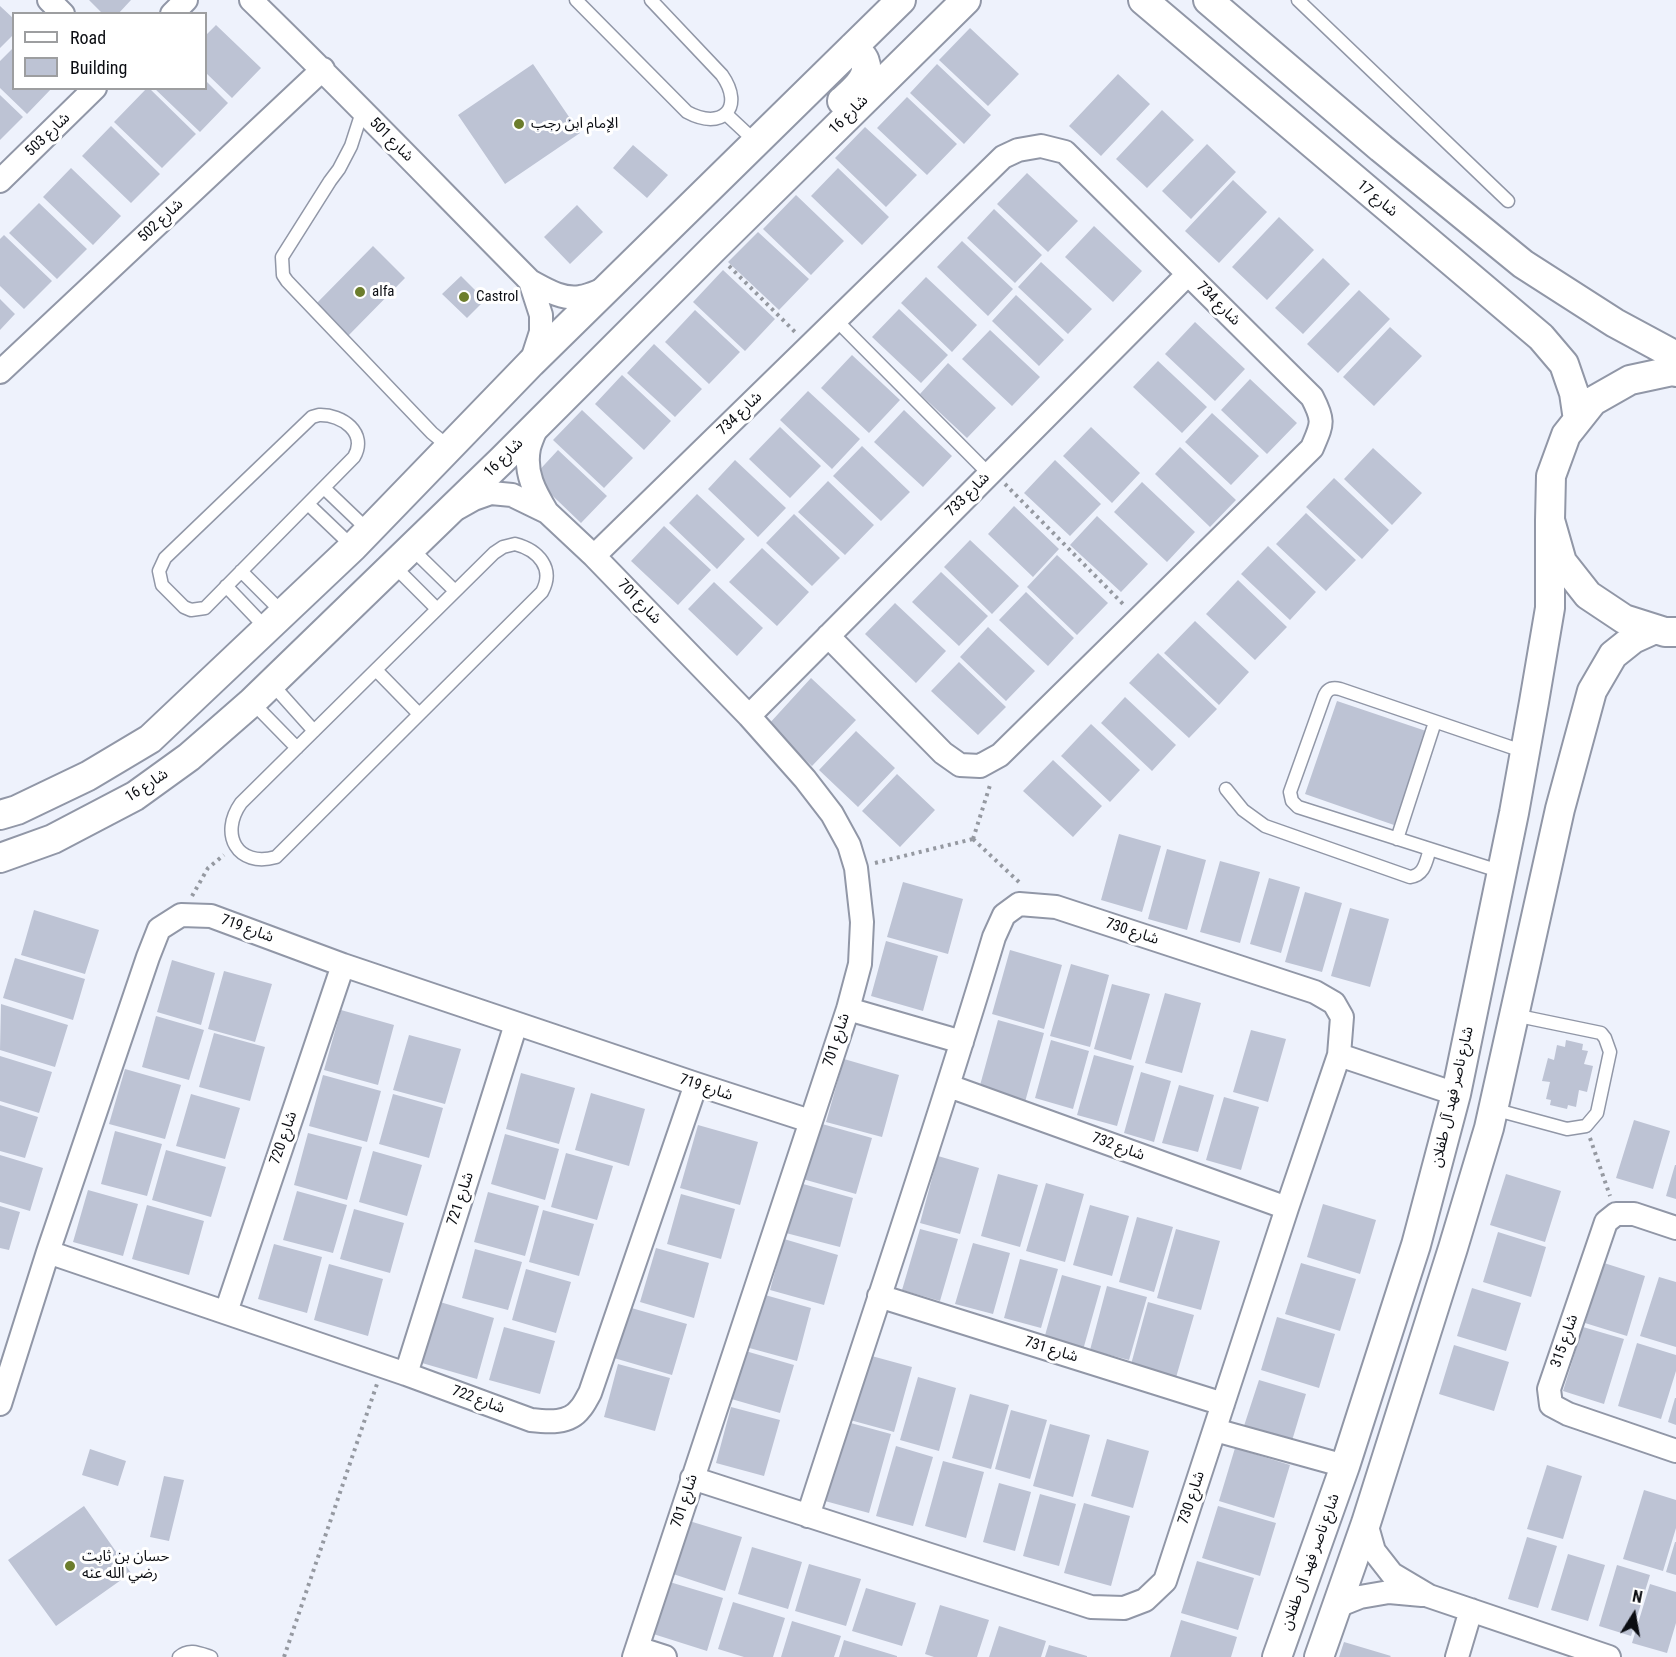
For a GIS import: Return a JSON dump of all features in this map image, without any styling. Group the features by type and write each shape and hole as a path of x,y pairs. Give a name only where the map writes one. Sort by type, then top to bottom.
{"street":[{"path":"49,0 61,12"},
{"path":"174,12 186,0"},
{"name":"شارع 501","path":"251,0 530,281 568,298 580,297 610,287"},
{"path":"0,815 17,810 88,776 150,740 361,539 531,363 901,0"},
{"name":"شارع 16","path":"0,858 53,839 135,796 189,757 261,692 444,516 966,0"},
{"name":"شارع 17","path":"1143,0 1540,337 1564,364 1574,393 1578,420"},
{"path":"1208,0 1381,148 1523,264 1615,323 1676,356"},
{"path":"711,251 744,194 858,86 866,74 865,61 853,47"},
{"name":"شارع 502","path":"0,372 322,69"},
{"name":"شارع 503","path":"0,181 93,90"},
{"name":"شارع 734","path":"594,556 1003,157 1018,150 1041,146 1065,152 1312,397 1321,414 1320,428 1312,448 1000,755 980,766 960,765 943,753 828,636"},
{"name":"شارع 733","path":"749,716 1188,274"},
{"name":"شارع 501","path":"530,281 541,315 541,332 531,363"},
{"name":"شارع ناصر فهد آل طفلان","path":"1277,1657 1345,1466 1416,1245 1456,1094 1514,813 1550,608 1551,476 1566,435 1593,401 1630,380 1676,372"},
{"name":"شارع 701","path":"537,425 529,449 529,474 534,491 547,512 594,556 749,716 806,779 832,814 849,845 856,868 862,922 860,964 848,1009 636,1652"},
{"name":"شارع 701","path":"444,516 474,499 491,493 512,495 547,512"},
{"path":"1550,520 1562,562 1588,595 1624,619 1666,630"},
{"path":"1319,1657 1366,1523 1453,1248 1493,1109 1560,809 1592,691 1613,655 1633,639 1666,630"},
{"path":"1514,813 1527,816 1536,822 1539,832 1514,942 1525,966"},
{"name":"شارع 730","path":"692,1478 808,1516 1091,1606 1124,1608 1145,1600 1165,1581 1339,1055 1342,1017 1334,1003 1315,992 1056,907 1019,904 1005,915 994,937 808,1516"},
{"path":"0,1404 6,1366 48,1252 144,968 159,928 182,915"},
{"name":"شارع 719","path":"182,915 211,916 343,965 810,1121"},
{"name":"شارع 720","path":"226,1312 343,965"},
{"path":"848,1009 962,1042"},
{"name":"شارع 721","path":"406,1374 516,1024"},
{"path":"1339,1055 1456,1094"},
{"name":"شارع 722","path":"48,1252 384,1366 531,1420 550,1423 567,1419 580,1411 590,1393 696,1084"},
{"name":"شارع 732","path":"948,1086 1287,1208"},
{"path":"1616,1214 1634,1214 1676,1228"},
{"name":"شارع 315","path":"1616,1214 1606,1222 1598,1244 1549,1389 1551,1405 1568,1414 1676,1451"},
{"name":"شارع 731","path":"879,1296 1223,1404"},
{"path":"1215,1430 1345,1466"},
{"path":"1366,1523 1374,1551 1392,1574 1429,1596 1609,1657"},
{"path":"1335,1607 1360,1597 1389,1592 1429,1596"},
{"path":"1457,1657 1471,1610"},
{"path":"636,1652 665,1657"}],"lane":[{"path":"576,0 687,112 697,118 707,120 726,114 731,104 732,94 729,85 651,0"},
{"path":"1298,0 1508,201"},
{"path":"362,112 351,146 339,169 323,190 282,256 283,275 287,282 432,433 449,447"},
{"path":"726,114 757,142"},
{"path":"836,320 990,472"},
{"path":"326,415 344,421 356,434 359,446 354,457 308,504 205,608 191,610 179,603 162,585 159,571 165,558 312,417 326,415"},
{"path":"324,488 361,539"},
{"path":"308,504 361,539"},
{"path":"515,544 524,546 546,567 546,584 542,592 276,857 264,861 251,859 243,853 231,834 231,821 241,803 455,591 503,547 515,544"},
{"path":"402,556 455,591"},
{"path":"402,556 437,609"},
{"path":"241,571 276,622"},
{"path":"226,586 276,622"},
{"path":"376,670 419,714"},
{"path":"1502,873 1298,807 1292,801 1290,792 1324,697 1328,690 1336,688 1525,752"},
{"path":"261,692 314,731"},
{"path":"261,692 297,748"},
{"path":"1397,839 1435,722"},
{"path":"1226,789 1243,810 1266,826 1407,876 1420,873 1430,849"},
{"path":"1493,1109 1567,1129 1586,1126 1597,1113 1610,1052 1601,1033 1514,1016"},
{"path":"178,1657 193,1651 211,1657"}],"path":[{"path":"711,251 809,346"},
{"path":"990,472 1138,619"},
{"path":"973,839 1000,755"},
{"path":"856,868 973,839"},
{"path":"973,839 1045,906"},
{"path":"182,915 208,868 236,845"},
{"path":"1586,1126 1616,1214"},
{"path":"284,1657 384,1366"}],"building":[{"path":"89,0 131,0 120,12 101,12"},
{"path":"0,6 12,17 12,36 0,48"},
{"path":"216,25 261,68 232,98 207,74 207,34"},
{"path":"970,28 1019,74 988,106 939,60"},
{"path":"12,49 12,90 50,90 27,114 0,88 0,61"},
{"name":"الإمام ابن رجب","path":"533,64 580,133 505,184 458,115"},
{"path":"937,64 991,115 964,144 910,93"},
{"path":"1118,74 1150,104 1101,156 1069,126"},
{"path":"207,82 228,103 200,132 156,90 207,90"},
{"path":"145,90 151,90 196,134 162,168 114,122"},
{"path":"0,95 23,117 0,140"},
{"path":"907,97 957,144 927,175 877,128"},
{"path":"1162,110 1194,140 1147,188 1116,159"},
{"path":"111,126 160,174 131,203 82,156"},
{"path":"865,127 917,175 886,207 835,158"},
{"path":"1207,144 1236,172 1191,219 1162,191"},
{"path":"633,145 668,175 647,198 613,168"},
{"path":"71,168 121,216 93,245 43,197"},
{"path":"838,168 889,217 862,245 811,196"},
{"path":"1027,173 1078,221 1048,252 997,204"},
{"path":"1233,180 1267,212 1219,263 1185,231"},
{"path":"796,195 844,241 811,275 763,229"},
{"path":"39,203 87,249 57,279 9,233"},
{"path":"577,205 603,232 570,264 544,237"},
{"path":"994,209 1042,255 1015,283 967,238"},
{"path":"1279,217 1314,250 1267,300 1232,267"},
{"path":"1094,226 1142,271 1113,302 1065,257"},
{"path":"758,232 809,279 779,310 728,262"},
{"path":"4,235 52,281 24,309 0,286 0,239"},
{"path":"962,241 1013,289 988,316 937,267"},
{"name":"alfa","path":"373,246 405,278 347,337 314,306"},
{"path":"1323,258 1350,284 1303,334 1275,308"},
{"path":"1041,262 1092,309 1068,334 1018,287"},
{"path":"723,270 775,319 745,351 693,302"},
{"name":"Castrol","path":"461,276 485,300 467,318 442,294"},
{"path":"926,277 977,325 952,352 901,303"},
{"path":"1359,290 1390,319 1338,373 1307,344"},
{"path":"1016,295 1064,340 1039,366 992,321"},
{"path":"0,299 15,314 0,330"},
{"path":"899,309 948,355 921,383 872,337"},
{"path":"695,310 740,352 709,384 665,342"},
{"path":"1195,322 1245,369 1215,401 1165,354"},
{"path":"1390,327 1422,356 1374,406 1343,377"},
{"path":"990,330 1040,377 1012,406 962,359"},
{"path":"654,344 702,389 675,417 627,373"},
{"path":"852,355 900,400 869,433 821,388"},
{"path":"1158,361 1207,407 1182,433 1133,387"},
{"path":"948,363 996,408 967,438 920,394"},
{"path":"622,375 671,421 644,450 595,404"},
{"path":"1250,379 1297,423 1267,454 1221,410"},
{"path":"808,391 860,439 832,469 780,420"},
{"path":"582,410 633,458 604,488 553,440"},
{"path":"904,410 952,456 923,487 874,442"},
{"path":"1212,413 1259,456 1231,485 1185,442"},
{"path":"780,427 821,466 790,498 749,459"},
{"path":"1091,427 1140,473 1112,503 1063,456"},
{"path":"862,446 910,492 881,521 833,476"},
{"path":"1180,447 1236,500 1210,527 1155,474"},
{"path":"1373,448 1422,493 1392,525 1344,479"},
{"path":"558,450 607,496 581,523 533,477"},
{"path":"735,460 786,508 758,537 708,489"},
{"path":"1055,460 1101,504 1070,536 1024,493"},
{"path":"1334,478 1389,530 1362,559 1306,507"},
{"path":"828,481 874,525 845,555 798,512"},
{"path":"1142,482 1195,532 1167,562 1114,512"},
{"path":"697,494 745,539 717,569 669,523"},
{"path":"1014,506 1059,549 1033,577 988,534"},
{"path":"1306,513 1356,560 1326,591 1276,544"},
{"path":"794,514 840,558 812,586 766,543"},
{"path":"1097,516 1148,564 1121,592 1070,545"},
{"path":"664,526 711,570 678,605 631,561"},
{"path":"970,540 1019,586 992,614 944,567"},
{"path":"1268,546 1316,592 1290,620 1241,574"},
{"path":"762,548 809,592 777,626 729,582"},
{"path":"1057,555 1108,603 1077,635 1027,587"},
{"path":"941,572 988,616 959,646 912,602"},
{"path":"1238,580 1287,627 1255,660 1206,614"},
{"path":"714,582 763,628 737,656 688,609"},
{"path":"1026,592 1074,638 1048,666 999,620"},
{"path":"895,603 946,651 916,683 865,634"},
{"path":"1195,621 1249,672 1219,705 1164,653"},
{"path":"988,627 1035,671 1006,701 960,657"},
{"path":"1158,653 1217,709 1189,738 1129,683"},
{"path":"959,662 1006,707 978,735 931,691"},
{"path":"811,678 856,720 812,766 768,725"},
{"path":"1125,697 1176,745 1152,771 1101,723"},
{"path":"1337,701 1426,731 1394,825 1305,794"},
{"path":"1091,724 1140,770 1110,802 1061,756"},
{"path":"856,731 895,768 858,807 819,770"},
{"path":"1053,760 1102,806 1073,837 1023,791"},
{"path":"897,774 935,810 900,847 862,811"},
{"path":"1119,834 1161,846 1142,912 1101,900"},
{"path":"1167,849 1206,860 1187,930 1148,919"},
{"path":"1220,861 1260,872 1240,943 1200,932"},
{"path":"1269,878 1300,887 1281,953 1250,944"},
{"path":"903,882 963,899 948,954 887,937"},
{"path":"1305,892 1342,903 1322,972 1285,962"},
{"path":"1350,908 1389,919 1370,987 1331,976"},
{"path":"34,910 99,930 85,974 21,955"},
{"path":"886,941 938,956 923,1011 871,996"},
{"path":"1010,950 1062,965 1044,1029 992,1014"},
{"path":"15,958 85,979 73,1020 3,998"},
{"path":"172,960 215,973 201,1025 157,1012"},
{"path":"1071,964 1109,975 1090,1047 1050,1036"},
{"path":"224,971 272,984 255,1042 208,1029"},
{"path":"1112,984 1150,994 1131,1060 1094,1049"},
{"path":"1165,993 1201,1003 1182,1073 1145,1063"},
{"path":"1,1004 68,1025 55,1067 0,1050"},
{"path":"341,1010 394,1025 378,1085 324,1070"},
{"path":"156,1016 204,1030 189,1080 142,1067"},
{"path":"998,1020 1044,1033 1025,1102 979,1089"},
{"path":"1251,1030 1286,1039 1268,1102 1233,1092"},
{"path":"214,1033 265,1047 250,1101 199,1087"},
{"path":"409,1035 461,1049 445,1104 393,1090"},
{"path":"1051,1040 1089,1051 1073,1109 1035,1098"},
{"path":"1566,1040 1583,1044 1582,1050 1588,1051 1584,1064 1593,1066 1587,1092 1579,1090 1576,1107 1568,1105 1567,1109 1550,1105 1551,1100 1546,1099 1550,1082 1542,1081 1548,1058 1554,1060 1557,1045 1565,1047"},
{"path":"1094,1055 1134,1066 1117,1126 1077,1115"},
{"path":"0,1056 52,1072 39,1113 0,1101"},
{"path":"844,1059 899,1075 882,1137 826,1122"},
{"path":"125,1069 181,1085 165,1139 109,1124"},
{"path":"1141,1072 1171,1081 1154,1142 1124,1133"},
{"path":"521,1073 575,1088 559,1144 506,1129"},
{"path":"323,1075 381,1091 367,1142 309,1126"},
{"path":"1179,1085 1214,1095 1198,1152 1162,1143"},
{"path":"591,1093 645,1109 629,1166 575,1150"},
{"path":"191,1094 240,1108 225,1159 176,1146"},
{"path":"393,1094 443,1108 429,1158 379,1144"},
{"path":"1224,1097 1259,1107 1241,1170 1206,1160"},
{"path":"0,1105 38,1117 25,1158 0,1151"},
{"path":"1634,1120 1670,1131 1653,1189 1616,1178"},
{"path":"815,1122 872,1138 856,1194 799,1178"},
{"path":"698,1125 758,1142 740,1205 680,1188"},
{"path":"115,1131 162,1144 147,1196 101,1184"},
{"path":"308,1133 362,1147 347,1200 294,1185"},
{"path":"505,1134 559,1149 545,1200 491,1184"},
{"path":"166,1150 226,1167 211,1217 152,1200"},
{"path":"373,1151 422,1165 407,1216 359,1202"},
{"path":"566,1153 613,1166 597,1220 551,1207"},
{"path":"0,1155 43,1168 30,1211 0,1202"},
{"path":"938,1156 979,1168 960,1234 920,1223"},
{"path":"1676,1165 1676,1199 1666,1196"},
{"path":"998,1174 1038,1185 1020,1247 981,1236"},
{"path":"1506,1174 1561,1191 1545,1242 1490,1225"},
{"path":"796,1182 853,1198 840,1247 782,1232"},
{"path":"1046,1183 1084,1194 1065,1262 1026,1251"},
{"path":"88,1190 138,1204 123,1256 73,1242"},
{"path":"297,1191 347,1205 333,1253 283,1240"},
{"path":"488,1192 539,1206 525,1256 474,1242"},
{"path":"681,1194 735,1209 721,1259 667,1244"},
{"path":"1323,1204 1376,1220 1360,1274 1307,1257"},
{"path":"147,1205 204,1221 189,1275 132,1259"},
{"path":"1090,1205 1129,1216 1112,1276 1073,1265"},
{"path":"0,1206 20,1212 9,1250 0,1248"},
{"path":"354,1209 404,1223 390,1273 340,1259"},
{"path":"543,1210 594,1224 579,1276 529,1262"},
{"path":"1137,1217 1173,1227 1154,1292 1119,1282"},
{"path":"920,1229 958,1239 940,1301 902,1290"},
{"path":"1176,1229 1220,1241 1201,1310 1157,1298"},
{"path":"1498,1232 1546,1247 1531,1297 1483,1282"},
{"path":"784,1239 838,1255 824,1305 770,1290"},
{"path":"973,1243 1010,1253 993,1314 955,1304"},
{"path":"274,1244 322,1257 307,1313 258,1299"},
{"path":"656,1248 709,1263 694,1318 640,1302"},
{"path":"475,1249 522,1262 508,1310 462,1298"},
{"path":"1020,1259 1058,1269 1041,1328 1004,1318"},
{"path":"1301,1263 1356,1279 1340,1331 1285,1314"},
{"path":"1604,1263 1645,1276 1627,1336 1585,1323"},
{"path":"329,1264 383,1279 368,1336 314,1320"},
{"path":"526,1269 571,1282 556,1333 512,1320"},
{"path":"1062,1275 1101,1286 1083,1350 1044,1339"},
{"path":"1659,1277 1676,1282 1676,1347 1640,1336"},
{"path":"1107,1286 1147,1297 1129,1360 1090,1350"},
{"path":"1472,1288 1521,1303 1506,1351 1457,1336"},
{"path":"758,1293 811,1308 797,1361 742,1346"},
{"path":"440,1302 494,1318 477,1379 422,1363"},
{"path":"1148,1302 1194,1315 1175,1381 1130,1368"},
{"path":"628,1307 687,1324 672,1375 614,1358"},
{"path":"1277,1317 1335,1334 1319,1388 1261,1370"},
{"path":"504,1327 555,1341 540,1394 489,1380"},
{"path":"1583,1327 1624,1339 1604,1404 1563,1391"},
{"path":"1637,1343 1676,1355 1676,1371 1661,1419 1618,1406"},
{"path":"1454,1345 1509,1362 1494,1411 1439,1394"},
{"path":"742,1350 794,1365 780,1413 728,1398"},
{"path":"868,1355 912,1367 894,1432 850,1420"},
{"path":"618,1364 670,1378 655,1431 604,1417"},
{"path":"918,1377 956,1388 939,1451 900,1440"},
{"path":"1259,1380 1306,1394 1291,1444 1243,1429"},
{"path":"970,1394 1009,1405 991,1469 952,1458"},
{"path":"1676,1398 1676,1425 1668,1422"},
{"path":"731,1407 780,1420 764,1476 716,1463"},
{"path":"1011,1410 1047,1420 1030,1479 995,1469"},
{"path":"847,1422 891,1434 869,1513 825,1501"},
{"path":"1050,1424 1090,1435 1073,1497 1033,1486"},
{"path":"1107,1439 1149,1451 1133,1508 1091,1496"},
{"path":"896,1446 933,1457 913,1526 876,1516"},
{"path":"1235,1448 1290,1465 1274,1518 1219,1501"},
{"path":"90,1449 126,1461 118,1486 82,1475"},
{"path":"943,1461 984,1472 966,1538 925,1526"},
{"path":"1547,1465 1582,1476 1563,1539 1527,1529"},
{"path":"164,1476 184,1480 169,1541 150,1537"},
{"path":"999,1483 1031,1492 1015,1551 983,1542"},
{"path":"1644,1490 1676,1500 1676,1528 1663,1571 1623,1559"},
{"path":"1040,1494 1076,1504 1059,1566 1023,1556"},
{"path":"1084,1503 1130,1516 1111,1586 1064,1573"},
{"name":"حسان بن ثابت رضي الله عنه","path":"84,1506 131,1573 56,1626 8,1560"},
{"path":"1218,1506 1276,1523 1260,1576 1202,1558"},
{"path":"686,1520 742,1537 725,1591 670,1573"},
{"path":"1527,1537 1557,1546 1538,1608 1508,1599"},
{"path":"1676,1542 1676,1575 1666,1572"},
{"path":"752,1547 802,1562 788,1609 738,1594"},
{"path":"1568,1554 1605,1565 1588,1621 1551,1610"},
{"path":"1197,1561 1254,1578 1238,1630 1181,1613"},
{"path":"809,1564 861,1579 846,1626 795,1611"},
{"path":"1617,1565 1650,1575 1631,1636 1599,1626"},
{"path":"663,1580 723,1598 707,1651 647,1632"},
{"path":"1650,1584 1676,1592 1676,1623 1667,1653 1632,1643"},
{"path":"866,1588 916,1603 902,1646 852,1631"},
{"path":"733,1602 785,1618 773,1657 744,1657 718,1649"},
{"path":"940,1605 989,1620 977,1657 934,1657 925,1654"},
{"path":"1181,1620 1237,1637 1231,1657 1170,1657"},
{"path":"792,1621 841,1636 834,1657 781,1657"},
{"path":"999,1626 1046,1641 1041,1657 989,1657"},
{"path":"844,1640 897,1656 897,1657 839,1657"},
{"path":"1344,1642 1391,1656 1339,1657"},
{"path":"1049,1645 1087,1656 1087,1657 1045,1657"}],"place":[{"name":"الإمام ابن رجب","path":"519,124"},
{"name":"alfa","path":"360,292"},
{"name":"Castrol","path":"464,297"},
{"name":"حسان بن ثابت رضي الله عنه","path":"70,1566"}]}
